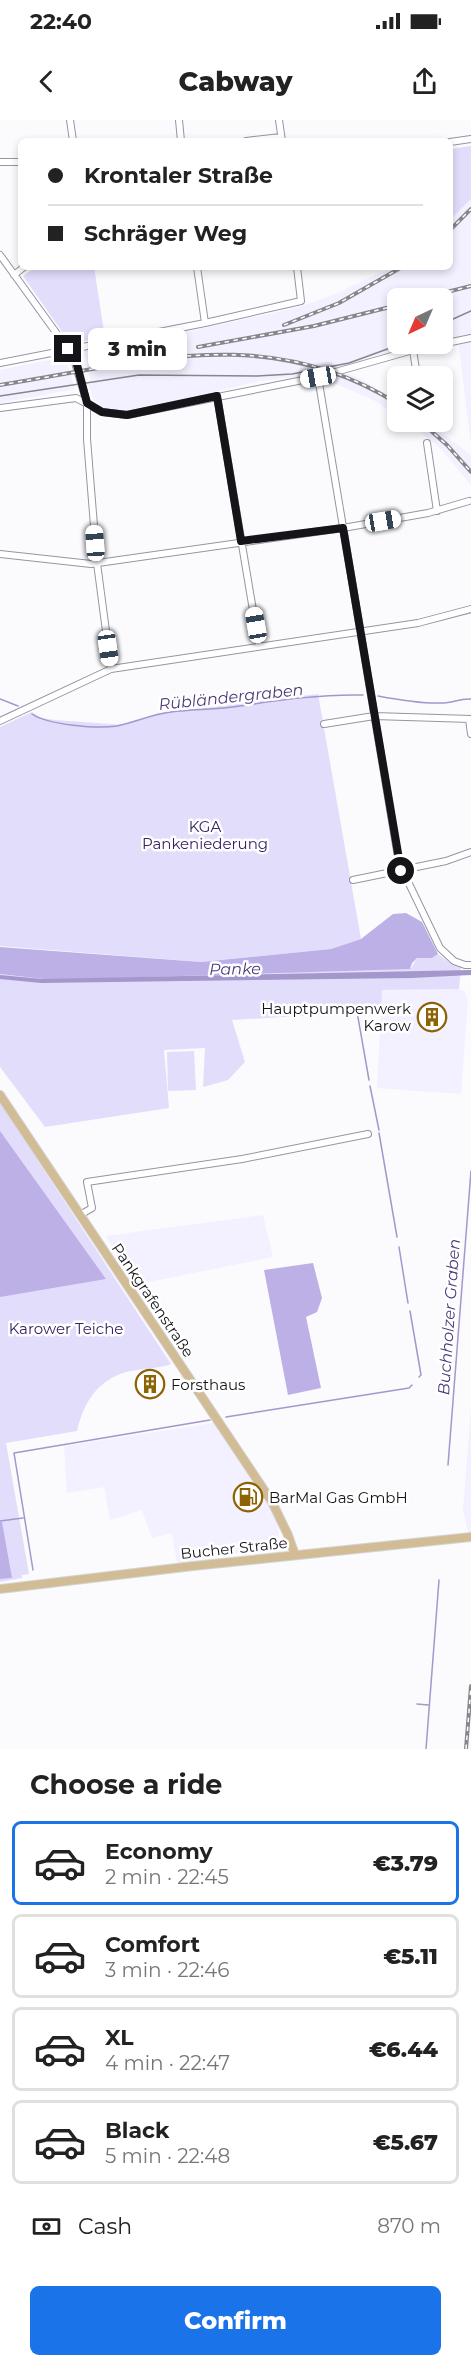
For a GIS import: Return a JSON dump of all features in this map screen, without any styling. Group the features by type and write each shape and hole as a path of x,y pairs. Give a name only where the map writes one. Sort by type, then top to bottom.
{"main road":[{"name":"Pankgrafenstraße","path":"0,1095 272,1502 295,1555"},
{"name":"Bucher Straße","path":"0,1589 470,1537"}],"street":[{"path":"70,120 73,138"},
{"path":"179,120 181,138"},
{"path":"279,120 281,138"},
{"path":"453,141 471,138"},
{"path":"0,162 18,162"},
{"path":"0,255 76,361 87,403 87,439 97,563 111,669"},
{"path":"14,274 20,270"},
{"path":"197,270 205,323"},
{"path":"0,363 205,323 301,301 297,270"},
{"path":"453,342 471,338"},
{"path":"0,408 76,398 102,412 127,415 351,370 401,354"},
{"path":"318,377 401,871 440,948 454,961 471,965"},
{"path":"217,396 259,646"},
{"path":"427,443 437,510"},
{"path":"0,554 97,563 343,528 437,510 469,501"},
{"path":"0,721 111,669 418,622 471,609"},
{"path":"324,724 374,716 470,719 471,734"},
{"path":"353,880 446,861 471,852"},
{"path":"80,1215 92,1208 87,1182 242,1159 368,1134"}],"shaded area":[{"path":"471,199 471,445 458,339 453,340 453,288 387,288 387,354 399,354 339,370 361,379 387,395 387,409 370,398 329,381 319,374 260,381 127,412 106,409 94,400 88,384 91,383 86,357 79,357 83,349 205,328 300,307 338,293 386,270 453,270 453,217"},
{"path":"65,357 75,389 0,403 0,370"},
{"path":"420,432 440,432 471,455 471,485 442,450"},
{"path":"406,913 422,922 438,954 432,958 417,958 410,969 79,979 43,979 0,974 0,947 201,962 331,949 361,939 393,914"},
{"path":"471,970 471,975 411,978 41,983 0,979 0,975 42,979"},
{"path":"459,989 464,991 468,1000 461,1094 377,1088 382,990"},
{"path":"0,1131 106,1279 0,1297"},
{"path":"263,1215 273,1257 134,1285 106,1236"},
{"path":"313,1263 322,1298 317,1312 306,1317 321,1388 288,1395 264,1270"},
{"path":"471,1409 471,1532 468,1532 463,1510"},
{"path":"213,1423 277,1519 279,1534 276,1547 177,1563 172,1533 152,1538 142,1510 110,1520 104,1487 67,1493 64,1446"},
{"path":"0,1522 2,1522 12,1578 0,1579"}],"green space":[{"path":"471,146 471,199 453,217 453,149"},
{"path":"32,270 94,270 105,338 70,343 23,276"},
{"name":"KGA Pankeniederung","path":"318,694 361,939 331,949 201,962 0,946 0,727 32,712 41,718 55,720 124,725 159,713"},
{"path":"438,954 450,963 461,967 459,989 382,990 381,1013 232,1020 245,1062 228,1080 203,1087 205,1048 164,1050 169,1108 45,1127 0,1067 0,974 43,979 411,968 417,958 432,958"},
{"path":"194,1051 196,1090 168,1091 167,1052"},
{"name":"Karower Teiche","path":"0,1103 171,1364 126,1372 111,1378 91,1396 77,1431 6,1443 29,1574 22,1575 22,1578 0,1582 0,1579 12,1578 0,1577"}],"waterway":[{"name":"Rübländergraben","path":"32,714 49,721 108,727 171,712 317,696 363,695"},
{"name":"Rübländergraben","path":"378,696 434,703 471,699"},
{"name":"Rübländergraben","path":"0,699 18,706"},
{"path":"356,1006 369,1080"},
{"path":"370,1086 379,1130"},
{"path":"379,1133 397,1237"},
{"name":"Buchholzer Graben","path":"448,1465 471,1171"},
{"path":"399,1247 408,1303"},
{"path":"410,1311 421,1375 419,1377"},
{"path":"226,1417 409,1388 412,1385"},
{"path":"33,1570 14,1453 210,1420"},
{"path":"0,1521 23,1518"},
{"name":"Buchholzer Graben","path":"426,1749 439,1580"},
{"path":"417,1704 428,1705"}],"tram line":[{"path":"453,319 471,311"},
{"path":"0,396 139,375 292,374 349,363 387,349"}],"railway":[{"path":"453,227 471,209"},
{"path":"284,325 339,303 397,270"},
{"path":"453,290 471,286"},
{"path":"198,347 314,326 387,308"},
{"path":"0,385 153,359 203,355 252,356 300,363 349,378 387,398"},
{"path":"432,432 471,472"},
{"path":"466,1749 471,1686"}],"place":[{"name":"Hauptpumpenwerk Karow","path":"432,1017"},
{"name":"Forsthaus","path":"150,1384"},
{"name":"BarMal Gas GmbH","path":"248,1497"}],"route":[{"path":"68,349 76,361 87,403 102,412 127,415 217,396 241,541 343,528 401,871"}],"water label":[{"name":"Panke","path":"235,969"}]}
